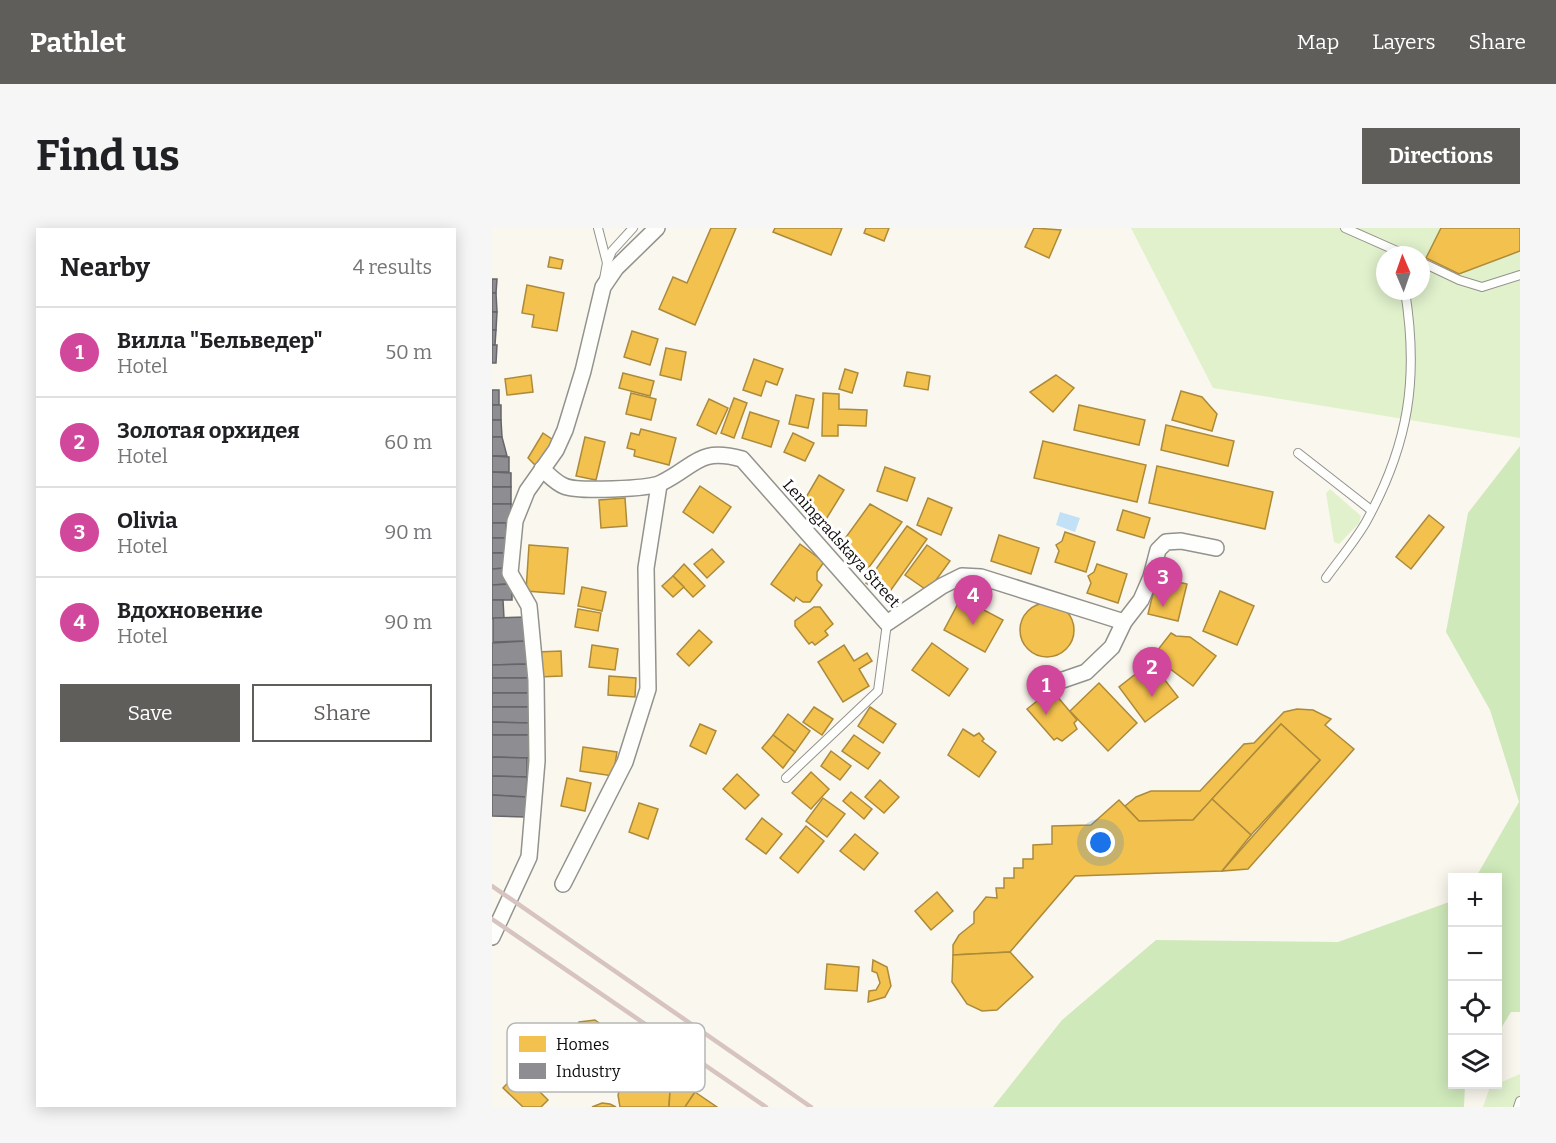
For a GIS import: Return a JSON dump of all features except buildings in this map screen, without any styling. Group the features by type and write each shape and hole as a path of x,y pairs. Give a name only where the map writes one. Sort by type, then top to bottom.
{"street":[{"path":"492,937 529,857 537,761 536,680 529,606 510,573 515,521 527,491 556,450 565,430 584,370 603,287 616,268 657,228"},
{"name":"Leningradskaya Street","path":"542,469 564,487 584,491 659,485 700,458 721,453 742,459 887,624 942,586 962,576 981,578 1124,622"},
{"path":"563,884 625,762 648,689 646,568 659,485"},
{"path":"1054,683 1086,672 1112,647 1151,577 1158,550 1166,542 1181,541 1216,548"}],"lane":[{"path":"598,228 607,263"},
{"path":"603,287 607,263 612,251 633,228"},
{"path":"1345,228 1382,246"},
{"path":"1430,266 1459,280 1482,287 1520,275"},
{"path":"1326,578 1371,510 1396,456 1409,411 1411,332 1406,300"},
{"path":"1298,453 1371,510"},
{"path":"786,778 878,691 887,624"},
{"path":"1518,1107 1520,1101"}],"green space":[{"path":"1131,228 1520,228 1520,438 1213,388"},
{"path":"1520,446 1520,1012 1511,1012 1502,1027 1502,873 1478,873 1519,802 1490,710 1446,632 1468,513"},
{"path":"1330,489 1361,516 1359,523 1339,544 1334,542 1326,493"},
{"path":"1448,902 1448,1089 1465,1089 1464,1107 993,1107 1062,1020 1156,940 1338,942"},
{"path":"1520,1074 1520,1107 1483,1107 1489,1089 1502,1089 1502,1082"}],"water":[{"path":"1060,512 1080,518 1075,532 1056,525"}],"railway":[{"path":"492,886 690,1023"},
{"path":"492,919 644,1023"},
{"path":"705,1034 811,1107"},
{"path":"705,1065 766,1107"}],"place":[{"name":"Olivia","path":"1163,607"},
{"name":"Вдохновение","path":"973,625"},
{"name":"Золотая орхидея","path":"1152,697"},
{"name":"Вилла \"Бельведер\"","path":"1046,715"}]}
